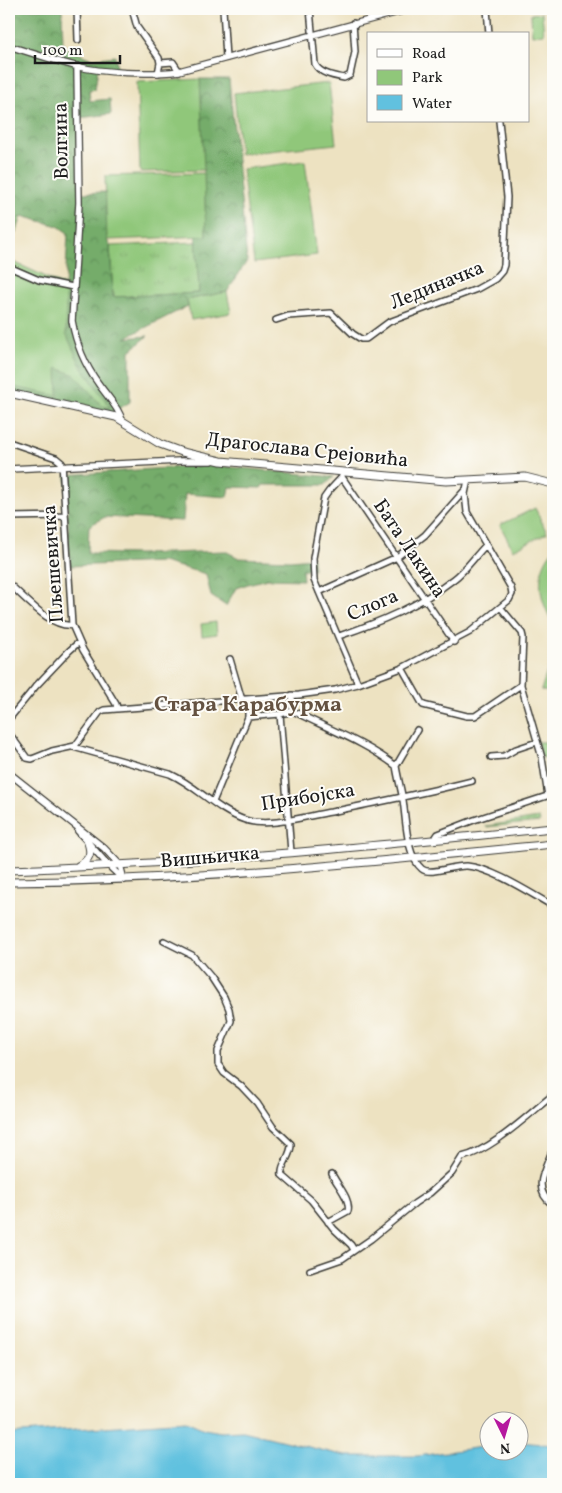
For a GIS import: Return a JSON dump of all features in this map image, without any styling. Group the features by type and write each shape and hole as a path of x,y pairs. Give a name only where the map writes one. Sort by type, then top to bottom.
{"main road":[{"name":"Драгослава Срејовића","path":"9,393 103,413 122,420 160,444 221,461 342,475 446,481 525,477 553,484"},
{"name":"Вишњичка","path":"9,870 120,865 292,852 553,828"},
{"path":"78,866 86,862 90,854 87,840"},
{"name":"Вишњичка","path":"9,882 188,877 553,844"}],"street":[{"path":"77,9 78,40"},
{"path":"132,9 137,27 160,63 158,73"},
{"path":"223,9 226,58"},
{"path":"310,9 315,66 327,74 345,78 350,75 354,56 353,24"},
{"path":"9,46 77,66 158,73 179,70 353,24 393,11 410,9"},
{"path":"487,9 490,32"},
{"path":"160,63 173,62 179,70"},
{"name":"Волгина","path":"77,66 79,203 72,321 80,350 92,375 118,410 122,420"},
{"name":"Лединачка","path":"276,320 288,316 331,313 360,340 366,339 389,322 477,289 495,280 504,265 506,217 506,184 499,122"},
{"path":"9,267 39,280 73,287"},
{"path":"9,442 56,458 62,463 63,467"},
{"path":"9,469 180,461 221,461"},
{"name":"Пљешевичка","path":"63,467 72,625 79,642 117,708"},
{"path":"342,475 326,494 318,526 313,569 314,580 358,684"},
{"name":"Бата Лакина","path":"342,475 454,642"},
{"path":"9,733 29,759 52,751 73,747 79,743 101,711 117,708 248,700 335,690 402,668 454,642 476,628 501,608 511,597 512,588 466,509 465,490 468,480"},
{"path":"319,592 396,558 425,535 465,490"},
{"path":"9,517 65,516"},
{"name":"Слога","path":"339,636 388,618 424,599 455,578 486,544"},
{"path":"9,584 52,621 64,626 72,625"},
{"path":"434,840 438,834 474,820 550,795 521,685 522,632 501,608"},
{"path":"9,719 47,674 79,642"},
{"path":"230,659 242,700"},
{"path":"402,668 422,705 467,716 478,715 521,685"},
{"path":"292,695 293,711"},
{"path":"213,802 248,717 248,700"},
{"path":"248,717 293,711 364,745 396,766"},
{"path":"280,714 292,852"},
{"path":"417,730 396,766 409,842 414,857 421,868 428,872 436,872 455,866 468,866 480,869 495,874 553,906"},
{"path":"491,757 504,756 516,749 537,742"},
{"name":"Прибојска","path":"73,747 170,774 182,780 227,812 252,822 289,820 402,798 472,780"},
{"path":"9,773 104,848 120,865 124,880"},
{"path":"68,820 124,880"},
{"path":"164,941 192,955 211,977 224,997 231,1021 218,1051 218,1064 224,1073 241,1086 257,1104 273,1127 289,1142 291,1148 282,1168 282,1175 311,1200 354,1250"},
{"path":"310,1270 342,1259 371,1239 430,1193 452,1173 462,1157 484,1148 553,1095"},
{"path":"553,1150 540,1186 544,1197 553,1205"},
{"path":"328,1222 348,1211 349,1208 332,1174"}],"green space":[{"path":"9,9 62,9 63,47 92,59 115,56 118,71 98,69 95,89 89,90 90,101 110,99 111,114 79,118 80,193 106,192 107,240 110,246 113,297 199,293 196,236 206,236 200,79 229,79 247,261 227,292 187,300 188,306 125,338 148,336 130,351 130,402 110,414 9,391 9,260 65,286 68,233 58,226 22,216 16,234 9,231 9,63 11,47 9,46"},
{"path":"542,13 544,34 532,35 531,14"},
{"path":"200,79 204,170 140,172 137,82"},
{"path":"329,83 336,144 240,154 234,93"},
{"path":"305,161 317,255 254,263 242,169"},
{"path":"204,173 206,236 107,240 105,176"},
{"path":"197,242 199,293 113,297 110,246"},
{"path":"9,260 42,275 66,292 66,334 81,366 110,407 102,406 75,375 57,368 58,396 9,386"},
{"path":"227,292 231,313 191,320 187,300"},
{"path":"209,465 334,477 325,485 263,485 261,488 230,487 228,497 185,494 183,521 105,517 89,526 88,553 139,554 225,551 239,558 290,560 313,558 313,569 302,570 303,580 267,579 236,588 226,606 211,596 206,574 162,562 70,566 66,475"},
{"path":"535,508 547,533 513,550 500,525"},
{"path":"553,550 553,623 544,605 541,577 543,567"},
{"path":"216,622 217,634 202,636 201,624"},
{"path":"553,653 553,694 541,690"},
{"path":"537,742 549,742 553,750 553,757 542,758"},
{"path":"539,818 540,822 486,827 486,826"}],"water":[{"path":"186,1421 204,1429 221,1432 243,1431 346,1456 418,1456 480,1447 480,1460 530,1460 530,1443 553,1445 553,1484 9,1484 9,1434"}],"district":[{"name":"Стара Карабурма","path":"248,705"}]}
